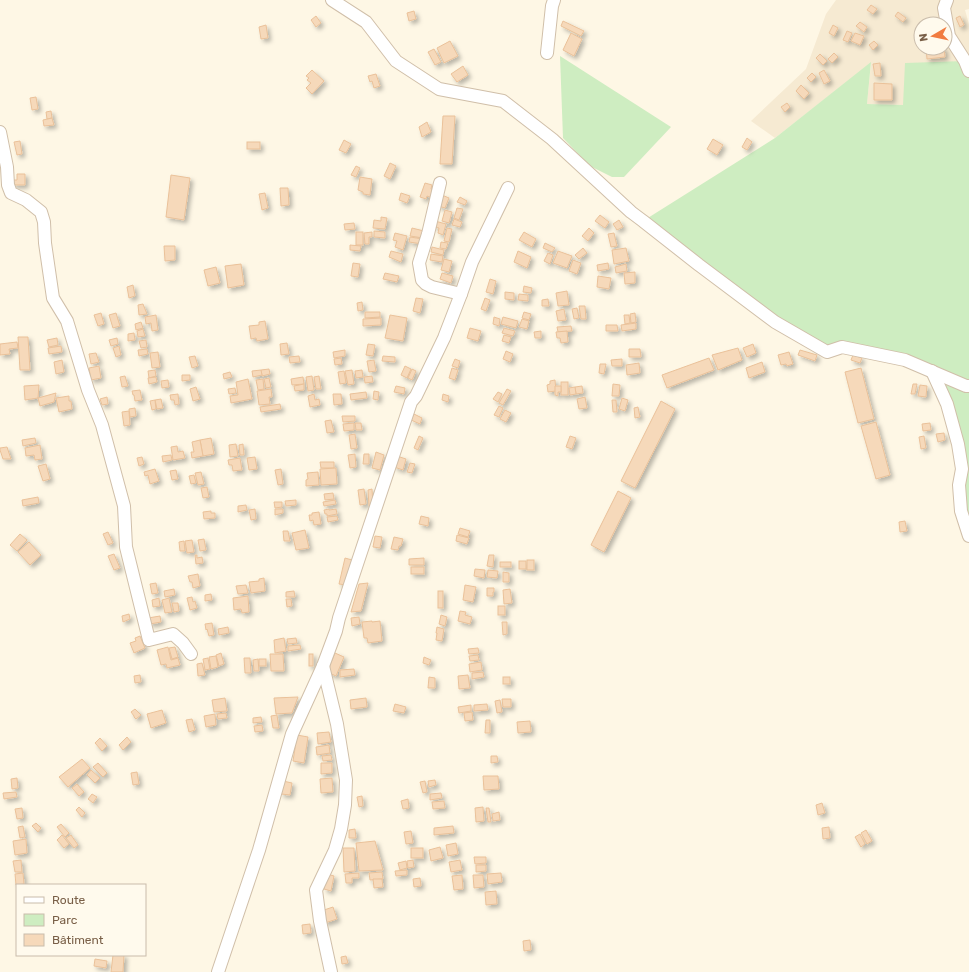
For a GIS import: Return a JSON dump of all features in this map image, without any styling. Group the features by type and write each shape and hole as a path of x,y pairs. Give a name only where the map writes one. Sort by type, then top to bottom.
{"street":[{"path":"332,0 366,22 396,61 439,89 503,101 552,139 631,212 775,322 827,352 842,347 905,360 969,386"},
{"path":"547,53 554,0"},
{"path":"947,0 944,8 949,36 965,61 969,71"},
{"path":"0,132 7,167 8,185 11,193 26,200 41,212 44,222 45,243 53,298 67,321 88,390 102,425 124,506 126,548 149,640 173,634 183,643 191,654"},
{"path":"440,183 428,234 419,263 422,280 432,287 461,294"},
{"path":"218,972 259,850 292,734 336,631 411,402 416,396 444,338 472,262 508,188"},
{"path":"932,371 947,404 958,444 962,469 959,485 960,511 969,536"},
{"path":"322,666 337,724 346,780 341,829 335,850 316,890 320,920 332,972"}],"shaded area":[{"path":"836,0 969,0 969,9 965,10 969,24 969,71 903,105 867,104 871,63 775,138 751,121 806,69 826,14"}],"green space":[{"path":"560,56 671,127 624,177 612,177 590,166 563,138"},
{"path":"965,61 969,71 969,536 960,459 932,371 842,347 827,352 643,221 775,138 871,62 867,104 903,105 905,63"}],"building":[{"path":"871,5 877,9 873,14 867,10"},
{"path":"414,11 416,19 409,21 407,13"},
{"path":"898,12 906,18 903,22 895,16"},
{"path":"316,16 321,23 316,27 311,20"},
{"path":"960,16 964,25 960,27 956,18"},
{"path":"563,21 584,31 581,36 561,26"},
{"path":"860,22 867,27 864,32 856,26"},
{"path":"266,25 268,38 261,39 259,27"},
{"path":"833,25 838,28 834,36 829,33"},
{"path":"847,31 852,33 848,42 843,40"},
{"path":"571,33 582,39 574,56 563,50"},
{"path":"855,33 864,36 860,45 851,41"},
{"path":"450,41 458,56 444,63 437,48"},
{"path":"874,41 878,45 873,50 869,45"},
{"path":"434,49 441,62 435,65 428,52"},
{"path":"834,53 838,57 832,63 828,59"},
{"path":"820,54 827,61 823,65 816,58"},
{"path":"927,56 945,56 945,57 927,59"},
{"path":"880,63 881,76 875,76 873,64"},
{"path":"463,66 468,75 457,82 451,74"},
{"path":"312,70 324,81 312,94 306,88 311,83 307,80 309,78 306,76"},
{"path":"824,70 830,81 824,84 819,73"},
{"path":"812,73 816,77 811,82 807,78"},
{"path":"376,74 380,86 374,88 372,81 370,82 368,76"},
{"path":"874,83 892,84 892,100 874,100"},
{"path":"801,85 809,93 804,99 796,91"},
{"path":"36,97 38,109 32,110 30,98"},
{"path":"787,103 790,107 785,112 781,107"},
{"path":"51,111 52,118 47,119 46,112"},
{"path":"443,116 455,116 452,164 440,164"},
{"path":"52,118 54,125 44,126 43,120"},
{"path":"427,122 431,132 422,137 419,127"},
{"path":"747,138 752,142 747,150 742,147"},
{"path":"713,139 723,145 717,155 707,149"},
{"path":"344,140 351,144 346,153 339,150"},
{"path":"20,141 22,154 17,155 14,142"},
{"path":"247,142 260,142 260,149 247,149"},
{"path":"390,163 396,166 390,179 384,176"},
{"path":"356,166 360,168 356,177 351,175"},
{"path":"17,174 25,174 25,185 13,185 12,180 17,180"},
{"path":"171,175 190,178 184,220 166,217"},
{"path":"360,177 372,179 370,195 363,194 363,192 358,190"},
{"path":"425,183 432,185 431,189 435,191 432,198 427,196 426,199 420,197"},
{"path":"280,188 288,188 289,205 281,206"},
{"path":"265,193 268,208 262,210 259,194"},
{"path":"401,193 410,196 407,203 399,200"},
{"path":"442,195 449,198 445,208 438,206"},
{"path":"460,197 467,201 465,205 457,202"},
{"path":"457,208 463,209 459,220 454,218"},
{"path":"445,210 452,212 449,223 442,221"},
{"path":"600,215 609,222 605,228 595,221"},
{"path":"381,217 387,218 385,229 373,228 374,220 381,221"},
{"path":"454,219 462,222 460,227 452,225"},
{"path":"619,220 623,227 617,230 613,224"},
{"path":"435,221 446,224 443,235 438,233 439,228 434,227"},
{"path":"354,223 355,229 345,230 344,224"},
{"path":"412,228 424,231 423,238 410,236"},
{"path":"447,228 452,229 449,242 444,241"},
{"path":"589,228 594,233 588,241 582,236"},
{"path":"374,231 385,232 385,238 374,237"},
{"path":"356,232 363,232 363,245 356,245"},
{"path":"372,232 372,237 369,237 369,244 365,244 364,233"},
{"path":"524,232 536,239 532,247 519,240"},
{"path":"395,233 407,236 403,250 395,247 397,241 393,240"},
{"path":"614,233 617,246 611,247 608,234"},
{"path":"410,237 423,239 422,244 409,242"},
{"path":"441,242 448,243 446,249 440,248"},
{"path":"545,243 555,248 552,252 543,248"},
{"path":"350,245 361,246 360,251 350,250"},
{"path":"164,246 175,246 175,260 165,261"},
{"path":"432,247 444,250 443,255 431,252"},
{"path":"583,248 587,253 579,259 575,255"},
{"path":"626,248 629,261 614,264 612,250"},
{"path":"391,251 403,254 401,262 389,257"},
{"path":"518,251 531,257 527,268 514,262"},
{"path":"558,251 572,256 567,268 553,263"},
{"path":"548,253 553,255 550,264 544,261"},
{"path":"431,254 443,256 442,262 430,260"},
{"path":"444,259 452,261 449,272 441,270"},
{"path":"573,260 581,263 577,274 569,271"},
{"path":"353,263 360,264 358,277 351,276"},
{"path":"608,263 609,269 598,271 597,265"},
{"path":"241,264 244,285 228,288 225,266"},
{"path":"626,264 627,271 616,273 615,267"},
{"path":"216,267 220,283 208,286 204,270"},
{"path":"635,272 635,283 625,284 624,273"},
{"path":"385,273 399,276 397,282 383,279"},
{"path":"442,273 453,276 451,283 440,279"},
{"path":"598,276 611,278 609,289 597,287"},
{"path":"490,279 496,281 493,294 486,292"},
{"path":"133,285 135,296 129,298 127,287"},
{"path":"524,286 532,288 531,293 523,292"},
{"path":"567,291 569,305 558,306 556,293"},
{"path":"505,292 514,293 514,300 505,299"},
{"path":"519,294 528,295 528,301 518,300"},
{"path":"416,298 423,299 420,313 413,311"},
{"path":"485,298 490,300 486,311 481,309"},
{"path":"548,299 549,306 542,306 542,300"},
{"path":"362,302 363,310 358,311 357,303"},
{"path":"143,304 147,314 139,315 138,305"},
{"path":"579,306 585,306 586,319 581,319"},
{"path":"577,308 579,318 574,319 572,309"},
{"path":"564,309 566,320 558,321 556,311"},
{"path":"365,312 380,312 380,317 365,318"},
{"path":"524,312 531,314 529,320 522,318"},
{"path":"101,313 104,324 98,326 94,315"},
{"path":"116,313 120,326 113,328 109,315"},
{"path":"635,313 636,322 631,323 630,314"},
{"path":"156,315 158,330 152,331 151,323 146,324 145,317"},
{"path":"390,315 407,318 403,341 385,338"},
{"path":"624,315 629,315 630,323 625,324"},
{"path":"494,317 500,319 499,326 493,324"},
{"path":"503,317 518,321 516,328 501,324"},
{"path":"381,318 381,325 363,326 363,319"},
{"path":"522,319 529,321 527,329 519,327"},
{"path":"265,321 268,339 257,341 256,338 251,339 249,326 259,325 259,322"},
{"path":"141,322 143,328 136,330 135,324"},
{"path":"636,323 636,329 622,331 621,325"},
{"path":"606,325 617,325 618,331 606,331"},
{"path":"571,326 572,331 558,332 557,327"},
{"path":"470,328 481,331 478,341 467,338"},
{"path":"504,328 515,331 513,336 502,333"},
{"path":"143,329 145,336 138,337 137,331"},
{"path":"541,331 541,338 535,338 534,332"},
{"path":"567,331 568,342 561,343 560,338 557,338 556,332"},
{"path":"134,333 135,340 128,341 128,334"},
{"path":"504,335 511,337 509,343 502,341"},
{"path":"18,337 28,337 30,370 20,370"},
{"path":"57,338 58,345 49,347 47,340"},
{"path":"117,338 118,344 111,346 109,340"},
{"path":"146,340 147,347 141,348 139,341"},
{"path":"17,342 18,348 9,349 10,354 0,355 0,344"},
{"path":"287,343 289,354 281,355 280,344"},
{"path":"368,344 375,345 373,356 366,355"},
{"path":"753,344 756,353 747,357 743,348"},
{"path":"61,346 62,352 49,354 48,348"},
{"path":"119,346 121,355 116,357 113,348"},
{"path":"738,348 742,360 718,370 712,355"},
{"path":"147,349 148,354 139,356 138,350"},
{"path":"629,349 640,349 641,357 629,357"},
{"path":"345,350 345,356 334,358 333,352"},
{"path":"800,350 817,355 815,361 798,355"},
{"path":"506,351 513,354 510,362 503,359"},
{"path":"158,352 160,367 152,368 150,353"},
{"path":"789,352 793,364 787,366 786,364 781,365 778,355"},
{"path":"96,353 99,362 91,364 89,354"},
{"path":"853,355 862,358 860,363 851,360"},
{"path":"195,356 198,366 192,368 189,357"},
{"path":"299,356 300,362 290,363 289,357"},
{"path":"383,356 395,357 395,362 382,361"},
{"path":"341,358 342,364 335,365 334,359"},
{"path":"709,358 714,370 667,388 662,375"},
{"path":"455,359 460,361 458,368 452,366"},
{"path":"622,359 622,366 612,366 611,360"},
{"path":"62,360 64,372 56,374 54,362"},
{"path":"374,360 376,371 369,372 367,361"},
{"path":"762,362 765,372 749,378 746,368"},
{"path":"639,363 640,373 627,375 626,365"},
{"path":"600,364 606,364 604,374 599,373"},
{"path":"99,366 101,378 91,380 89,368"},
{"path":"405,366 411,369 407,378 401,375"},
{"path":"452,368 458,370 455,380 449,378"},
{"path":"861,368 874,419 858,423 845,372"},
{"path":"269,369 270,374 262,376 261,370"},
{"path":"412,369 416,371 412,380 408,378"},
{"path":"155,370 156,376 149,378 148,371"},
{"path":"261,370 262,375 253,377 252,371"},
{"path":"352,370 354,384 348,385 345,371"},
{"path":"362,370 363,377 356,378 355,371"},
{"path":"344,371 346,383 340,384 338,372"},
{"path":"230,372 232,377 224,379 223,374"},
{"path":"182,375 190,375 190,380 182,381"},
{"path":"125,376 128,386 122,387 120,377"},
{"path":"312,376 314,390 308,391 306,377"},
{"path":"319,376 321,389 316,389 314,377"},
{"path":"372,376 373,382 365,383 364,377"},
{"path":"156,377 157,382 149,384 148,378"},
{"path":"303,377 304,384 292,385 291,379"},
{"path":"269,378 271,387 266,388 264,379"},
{"path":"248,379 252,399 231,403 230,396 238,395 236,382"},
{"path":"263,379 264,389 258,390 256,380"},
{"path":"168,380 169,387 162,388 161,381"},
{"path":"555,380 556,391 548,392 547,385 550,384 550,381"},
{"path":"561,382 568,382 568,395 561,395"},
{"path":"304,384 304,390 295,391 294,386"},
{"path":"613,384 620,385 619,396 612,396"},
{"path":"913,384 917,384 915,394 911,394"},
{"path":"39,385 38,398 25,400 24,386"},
{"path":"920,385 927,386 926,397 918,396"},
{"path":"396,386 405,388 404,394 394,392"},
{"path":"555,386 561,386 561,392 558,392 558,396 555,395"},
{"path":"582,386 583,393 576,394 575,387"},
{"path":"196,387 200,399 193,401 190,389"},
{"path":"575,387 576,394 570,395 569,388"},
{"path":"235,388 236,393 229,394 228,389"},
{"path":"271,389 272,397 269,397 270,404 259,405 257,391"},
{"path":"507,389 511,391 503,405 499,403"},
{"path":"140,390 142,400 135,401 132,391"},
{"path":"374,391 379,392 378,400 373,399"},
{"path":"366,392 367,398 351,400 350,394"},
{"path":"498,392 502,394 498,402 493,399"},
{"path":"56,393 54,402 40,406 38,398"},
{"path":"178,394 179,404 175,405 174,400 171,400 170,395"},
{"path":"314,394 315,400 319,399 320,405 310,407 308,396"},
{"path":"333,394 341,394 342,404 334,405"},
{"path":"443,394 449,396 448,402 442,400"},
{"path":"69,396 72,409 59,412 56,398"},
{"path":"107,397 108,404 102,405 100,399"},
{"path":"585,397 587,408 579,409 577,399"},
{"path":"622,398 628,400 625,411 619,409"},
{"path":"161,399 163,408 157,409 155,400"},
{"path":"155,400 156,409 152,410 150,401"},
{"path":"612,400 616,400 617,412 613,412"},
{"path":"661,401 675,409 635,488 621,481"},
{"path":"280,404 281,409 261,412 260,407"},
{"path":"499,406 503,408 499,417 494,415"},
{"path":"638,407 640,417 635,418 634,408"},
{"path":"135,408 136,416 130,417 129,409"},
{"path":"505,410 511,413 506,422 500,419"},
{"path":"129,411 130,425 124,426 122,412"},
{"path":"414,414 422,418 420,424 411,420"},
{"path":"342,416 355,416 355,421 343,422"},
{"path":"331,420 334,432 327,433 325,421"},
{"path":"876,422 890,475 876,479 861,426"},
{"path":"354,423 354,430 344,431 343,424"},
{"path":"355,423 361,423 362,430 356,430"},
{"path":"930,423 931,430 923,431 922,424"},
{"path":"944,433 945,440 938,442 936,434"},
{"path":"355,434 357,448 351,449 349,435"},
{"path":"419,436 423,438 418,450 414,448"},
{"path":"570,436 576,438 572,449 566,447"},
{"path":"924,436 926,448 921,449 919,437"},
{"path":"35,438 36,443 23,446 22,440"},
{"path":"211,438 214,454 203,456 200,440"},
{"path":"200,440 203,456 192,458 191,452 194,452 192,442"},
{"path":"236,444 238,456 230,457 229,445"},
{"path":"243,444 244,455 240,455 239,445"},
{"path":"40,445 42,459 35,460 34,455 26,456 25,448"},
{"path":"177,446 178,452 183,451 185,458 173,460 171,447"},
{"path":"7,447 11,459 3,459 0,448"},
{"path":"376,452 384,455 380,470 372,468"},
{"path":"355,454 356,467 350,468 348,455"},
{"path":"364,454 369,454 369,464 363,464"},
{"path":"171,455 172,460 163,462 162,456"},
{"path":"397,456 406,459 403,470 394,467"},
{"path":"142,457 144,464 139,466 137,458"},
{"path":"255,457 257,469 249,470 247,458"},
{"path":"240,458 242,470 233,471 232,465 229,465 228,460"},
{"path":"320,462 334,462 334,468 321,468"},
{"path":"410,463 415,464 412,473 407,472"},
{"path":"46,464 50,479 43,481 38,466"},
{"path":"336,468 337,484 321,485 320,469"},
{"path":"155,469 159,481 150,484 148,475 145,476 144,472"},
{"path":"281,469 283,484 278,485 275,470"},
{"path":"176,470 178,479 172,480 170,471"},
{"path":"201,472 204,484 198,485 195,473"},
{"path":"318,472 319,485 306,486 306,480 308,479 307,473"},
{"path":"194,475 196,483 191,484 189,476"},
{"path":"207,487 209,497 203,498 201,488"},
{"path":"364,489 366,504 360,505 358,490"},
{"path":"372,489 373,505 369,506 368,490"},
{"path":"618,491 631,498 604,552 591,545"},
{"path":"333,493 334,499 325,500 324,494"},
{"path":"38,497 39,503 23,506 22,500"},
{"path":"296,500 296,505 286,506 285,501"},
{"path":"335,500 336,504 324,506 323,502"},
{"path":"274,502 282,502 282,507 275,508"},
{"path":"246,505 247,510 238,512 238,506"},
{"path":"255,509 256,519 251,520 249,510"},
{"path":"275,509 283,509 283,513 275,515"},
{"path":"336,509 337,514 327,516 324,510"},
{"path":"211,511 211,513 215,513 215,518 204,519 203,512"},
{"path":"319,512 321,524 314,525 313,520 310,521 309,515"},
{"path":"337,516 338,520 328,522 327,517"},
{"path":"421,516 429,518 428,526 419,524"},
{"path":"905,521 907,531 900,532 899,522"},
{"path":"460,528 470,531 468,537 458,534"},
{"path":"305,530 309,548 296,550 292,533"},
{"path":"283,531 288,531 290,541 284,541"},
{"path":"108,532 113,543 108,545 103,534"},
{"path":"20,534 27,540 17,551 10,545"},
{"path":"457,535 469,538 467,544 456,541"},
{"path":"375,536 382,537 380,548 373,547"},
{"path":"394,537 403,539 398,550 391,549"},
{"path":"204,539 206,550 200,551 198,540"},
{"path":"192,540 194,552 187,553 185,541"},
{"path":"184,541 185,551 180,551 179,542"},
{"path":"29,542 41,555 30,565 18,552"},
{"path":"114,554 120,568 114,570 108,556"},
{"path":"195,555 197,555 197,558 202,557 203,563 196,564"},
{"path":"489,555 494,555 493,567 487,566"},
{"path":"345,558 352,560 346,585 339,584"},
{"path":"424,558 424,565 409,565 409,559"},
{"path":"527,560 534,560 534,570 527,570"},
{"path":"519,561 526,561 526,569 519,569"},
{"path":"500,562 511,562 511,567 500,567"},
{"path":"411,567 424,567 424,574 411,574"},
{"path":"475,569 485,570 484,578 474,576"},
{"path":"488,570 498,571 497,578 487,577"},
{"path":"503,572 509,573 509,582 503,582"},
{"path":"198,574 200,586 193,588 192,582 190,582 188,576"},
{"path":"264,578 265,591 251,593 249,582 259,581 259,579"},
{"path":"156,583 158,593 152,594 150,584"},
{"path":"368,583 361,611 351,612 359,584"},
{"path":"246,585 248,593 238,594 236,586"},
{"path":"465,585 476,587 473,602 463,600"},
{"path":"487,588 494,588 493,596 487,596"},
{"path":"174,589 175,595 165,597 164,591"},
{"path":"510,589 512,603 504,604 503,590"},
{"path":"294,591 295,597 286,597 286,592"},
{"path":"438,591 443,591 443,608 438,608"},
{"path":"211,594 212,600 205,601 205,595"},
{"path":"248,596 249,612 242,613 241,609 234,610 233,598"},
{"path":"192,597 197,608 190,610 187,598"},
{"path":"159,598 160,606 153,607 152,600"},
{"path":"169,598 172,612 165,613 162,600"},
{"path":"286,599 291,599 292,606 287,607"},
{"path":"172,603 178,603 179,611 174,612"},
{"path":"498,606 505,606 505,615 498,615"},
{"path":"460,611 466,612 465,615 472,617 470,624 458,621"},
{"path":"129,614 130,619 123,622 122,616"},
{"path":"441,615 447,617 445,626 439,624"},
{"path":"160,616 161,622 150,624 148,618"},
{"path":"359,617 360,624 352,626 351,618"},
{"path":"380,621 382,641 368,643 367,638 364,638 362,622"},
{"path":"502,622 507,622 507,634 503,635"},
{"path":"212,623 214,635 209,636 205,624"},
{"path":"228,627 229,633 219,635 218,629"},
{"path":"437,627 444,629 442,641 436,640"},
{"path":"140,636 145,648 134,653 130,643 136,641 135,638"},
{"path":"284,638 286,651 275,653 274,640"},
{"path":"296,638 297,643 288,644 287,639"},
{"path":"300,645 301,649 288,651 288,646"},
{"path":"168,647 171,660 178,658 180,665 167,668 166,664 161,665 157,650"},
{"path":"175,647 178,657 172,659 169,648"},
{"path":"478,648 479,653 469,654 468,649"},
{"path":"221,653 224,664 219,666 216,655"},
{"path":"335,653 344,657 336,676 327,672"},
{"path":"270,654 283,654 284,671 271,671"},
{"path":"309,654 313,654 313,666 309,666"},
{"path":"478,655 479,660 470,661 469,656"},
{"path":"216,656 218,667 211,669 209,657"},
{"path":"424,657 431,660 429,665 423,663"},
{"path":"208,658 210,669 205,670 203,659"},
{"path":"244,658 250,658 251,673 245,673"},
{"path":"258,659 259,671 254,671 253,660"},
{"path":"259,659 266,659 266,666 259,666"},
{"path":"481,662 482,670 470,672 469,664"},
{"path":"202,663 205,675 198,676 197,664"},
{"path":"354,669 355,675 340,677 340,670"},
{"path":"483,672 484,677 472,679 472,673"},
{"path":"140,675 141,682 135,683 134,676"},
{"path":"468,675 470,688 459,689 458,676"},
{"path":"429,677 435,678 435,688 428,688"},
{"path":"503,677 510,677 510,684 503,684"},
{"path":"298,697 292,713 276,714 274,698"},
{"path":"225,698 227,711 214,712 212,700"},
{"path":"366,698 367,707 351,709 350,700"},
{"path":"502,699 511,699 511,707 503,707"},
{"path":"500,700 502,712 497,713 495,701"},
{"path":"395,704 406,707 404,713 393,711"},
{"path":"487,704 488,710 474,711 474,705"},
{"path":"471,705 471,711 459,713 458,707"},
{"path":"135,709 141,715 136,719 131,712"},
{"path":"162,710 166,723 151,728 147,714"},
{"path":"472,712 473,720 465,721 464,713"},
{"path":"226,713 227,718 218,719 217,714"},
{"path":"215,714 216,725 206,727 204,716"},
{"path":"277,715 279,728 273,728 271,716"},
{"path":"261,717 262,722 253,723 253,718"},
{"path":"192,719 195,730 189,732 186,720"},
{"path":"486,720 490,720 490,733 485,733"},
{"path":"530,721 531,732 518,733 517,722"},
{"path":"262,725 263,731 255,732 254,726"},
{"path":"329,732 331,742 318,744 317,733"},
{"path":"297,735 308,737 304,763 293,761"},
{"path":"127,737 131,742 123,750 119,745"},
{"path":"100,738 107,746 102,751 95,743"},
{"path":"329,745 330,753 317,755 316,747"},
{"path":"331,755 332,760 323,761 322,756"},
{"path":"491,756 497,756 498,762 491,763"},
{"path":"82,759 90,768 68,787 59,777"},
{"path":"98,763 107,773 103,777 93,767"},
{"path":"321,763 332,763 332,773 321,774"},
{"path":"91,770 100,778 95,783 87,775"},
{"path":"137,772 139,784 133,785 131,773"},
{"path":"483,776 498,776 499,789 484,790"},
{"path":"17,778 18,788 12,789 11,779"},
{"path":"332,778 333,792 321,793 320,779"},
{"path":"435,780 436,785 429,787 428,781"},
{"path":"283,781 292,783 290,795 281,794"},
{"path":"425,781 427,792 423,793 420,782"},
{"path":"77,784 84,792 79,796 72,788"},
{"path":"16,792 17,797 4,799 3,793"},
{"path":"441,793 442,798 430,800 430,794"},
{"path":"92,794 97,797 93,803 88,799"},
{"path":"362,796 363,806 359,807 357,797"},
{"path":"408,799 409,808 403,809 401,801"},
{"path":"444,801 445,808 433,809 432,802"},
{"path":"822,803 825,813 818,815 816,805"},
{"path":"79,807 85,813 82,817 76,810"},
{"path":"483,807 484,821 476,822 475,808"},
{"path":"22,808 23,818 17,819 15,809"},
{"path":"486,808 489,808 491,822 488,822"},
{"path":"499,812 500,820 493,821 492,814"},
{"path":"36,823 41,828 38,832 32,826"},
{"path":"61,824 69,833 65,837 57,827"},
{"path":"23,826 25,837 20,838 18,827"},
{"path":"453,826 454,833 434,835 434,828"},
{"path":"829,827 830,838 823,839 822,828"},
{"path":"355,829 356,838 349,838 349,830"},
{"path":"866,830 872,841 867,844 861,833"},
{"path":"411,831 413,843 406,844 404,832"},
{"path":"860,834 865,844 861,847 855,837"},
{"path":"62,835 69,844 64,848 57,840"},
{"path":"71,835 78,845 74,848 66,838"},
{"path":"26,839 27,853 15,855 13,841"},
{"path":"375,841 383,870 359,871 356,843"},
{"path":"456,843 458,854 448,856 446,845"},
{"path":"440,847 443,858 431,861 429,850"},
{"path":"343,848 354,848 355,871 344,872"},
{"path":"411,848 423,848 423,858 411,858"},
{"path":"474,857 486,857 486,863 475,864"},
{"path":"21,860 22,872 15,872 13,861"},
{"path":"413,860 414,867 408,868 407,861"},
{"path":"460,860 462,870 451,872 449,862"},
{"path":"406,861 407,868 400,870 398,863"},
{"path":"476,865 486,865 486,871 476,872"},
{"path":"407,870 407,875 396,876 395,871"},
{"path":"382,872 383,879 370,880 369,873"},
{"path":"23,873 24,884 16,885 15,874"},
{"path":"359,873 359,878 352,878 352,883 346,883 345,874"},
{"path":"501,873 502,882 488,884 487,874"},
{"path":"327,874 334,876 331,891 324,889"},
{"path":"462,875 463,889 454,890 452,876"},
{"path":"473,875 483,875 484,887 474,888"},
{"path":"420,878 421,886 414,887 413,879"},
{"path":"373,879 382,879 383,887 374,888"},
{"path":"496,891 497,904 486,905 485,892"},
{"path":"333,907 337,919 325,923 321,911"},
{"path":"310,924 311,933 303,934 302,925"},
{"path":"530,940 531,950 524,951 523,941"},
{"path":"113,956 124,956 123,972 111,972"},
{"path":"346,956 348,963 342,964 341,957"},
{"path":"95,959 107,961 106,968 94,966"}]}
